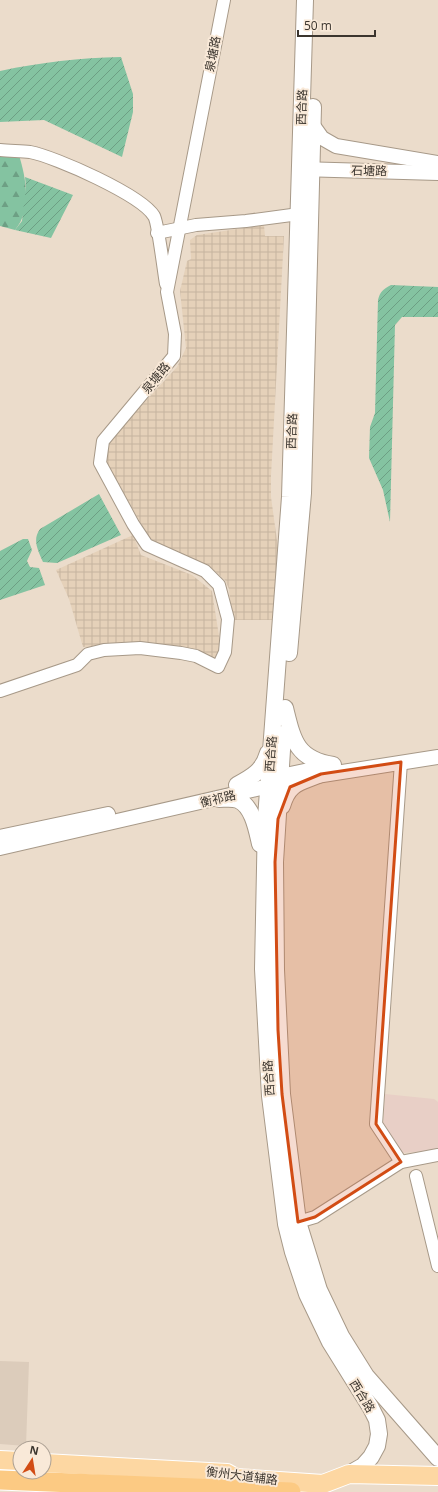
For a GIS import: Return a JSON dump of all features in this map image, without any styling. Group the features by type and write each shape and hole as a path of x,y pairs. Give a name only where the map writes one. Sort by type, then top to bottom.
{"highway":[{"path":"0,1480 291,1492"}],"main road":[{"name":"西合路","path":"305,0 306,165 303,493 285,708 274,781 265,862 263,969 265,1028 273,1127 286,1224 293,1252 307,1294 330,1342 377,1420 379,1434 377,1446 364,1466 349,1474"},
{"name":"西合路","path":"316,0 312,124 299,214 290,497 272,736 274,781 278,819 276,862 278,1030 282,1094 298,1222 306,1251 320,1290 341,1336 366,1376 438,1458"},
{"path":"278,819 285,795 290,787 327,770 296,745 291,734 285,708"},
{"path":"238,785 256,775 265,765 272,736"},
{"path":"219,798 237,800 245,804 257,831 265,862"},
{"path":"0,1460 12,1461"},
{"name":"衡州大道辅路","path":"52,1463 227,1473 236,1478 318,1488 349,1474 438,1476"}],"street":[{"name":"泉塘路","path":"0,691 77,665 88,654 104,650 140,648 181,653 196,656 218,667 225,652 228,619 218,584 205,571 147,545 133,524 100,463 103,441 174,356 175,334 167,292 224,0"},
{"path":"312,124 322,138 336,146 438,163"},
{"path":"0,150 30,152 49,158 109,185 140,202 155,216 167,292"},
{"name":"石塘路","path":"306,165 438,163"},
{"name":"石塘路","path":"306,165 438,173"},
{"path":"158,234 196,224 246,221 299,214"},
{"name":"衡祁路","path":"0,837 238,785 274,781 438,749"},
{"name":"衡祁路","path":"327,770 438,757"},
{"path":"401,762 376,1124 401,1162"},
{"name":"衡祁路","path":"0,848 219,798 274,781"},
{"path":"298,1222 315,1217 401,1162 438,1156"},
{"path":"416,1176 438,1266"}],"highlighted area":[{"path":"401,762 376,1124 401,1162 315,1217 298,1222 282,1094 278,1030 275,862 278,819 290,787 321,774"}],"shaded area":[{"path":"264,225 265,236 284,236 271,476 271,497 278,548 273,620 232,620 229,589 225,580 215,571 159,545 149,537 104,460 109,441 177,367 186,348 180,291 187,261 191,259 190,240 197,235"},
{"path":"133,535 141,555 192,575 212,591 221,649 213,660 128,644 83,647 69,599 56,570"},
{"path":"385,1094 434,1099 438,1102 438,1150 402,1153 383,1129"},
{"path":"0,1361 29,1362 26,1440 12,1440 12,1445 0,1444"}],"green space":[{"path":"121,57 133,94 133,112 122,157 44,120 0,122 0,71 60,61"},
{"path":"0,155 19,155 24,174 26,204 24,213 15,230 0,226"},
{"path":"25,177 73,195 51,238 15,230 22,221 26,187"},
{"path":"391,285 438,287 438,317 402,317 395,325 390,522 383,490 369,458 370,427 375,413 378,300 382,291"},
{"path":"99,494 121,535 57,563 43,562 36,541 36,537 40,529"},
{"path":"23,539 28,539 32,550 27,561 30,567 39,568 45,585 0,600 0,551"}]}
